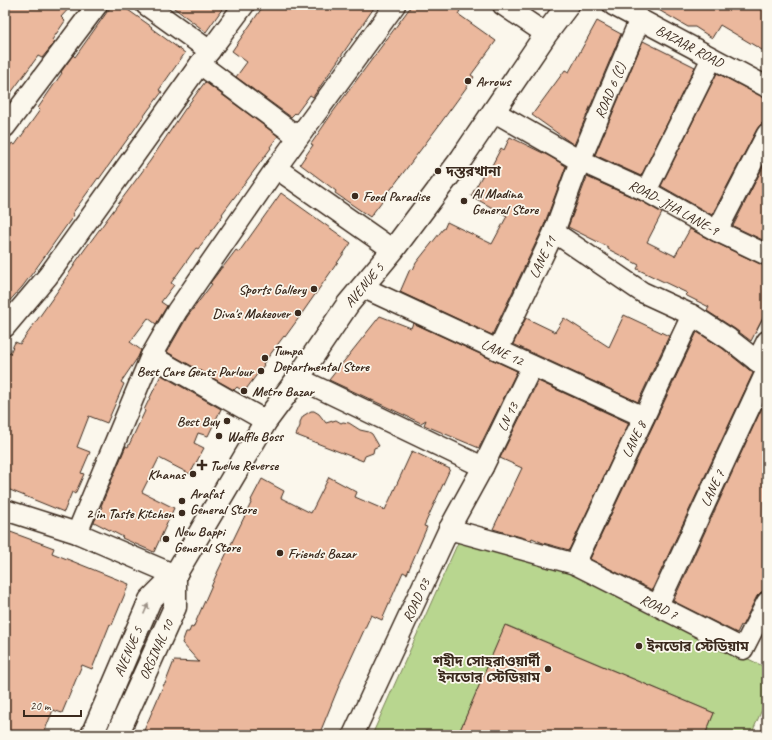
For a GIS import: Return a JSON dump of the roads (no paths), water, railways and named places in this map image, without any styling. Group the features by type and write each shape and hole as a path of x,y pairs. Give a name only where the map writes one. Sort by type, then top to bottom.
{"street":[{"path":"5,127 97,5"},
{"path":"146,5 298,137"},
{"path":"5,327 48,276 244,5"},
{"path":"78,533 151,356 177,311 298,137 395,5"},
{"path":"503,5 546,34"},
{"name":"AVENUE 5","path":"92,735 150,600 175,575 266,421 298,378 348,304 393,250 462,158 546,34 568,5"},
{"name":"BAZAAR ROAD","path":"613,5 767,87"},
{"name":"ROAD 6 (C)","path":"580,161 640,19"},
{"path":"646,191 712,58"},
{"name":"ROAD- JHA LANE-9","path":"493,111 580,161 646,191 717,231 767,255"},
{"path":"717,231 767,134"},
{"name":"LANE 11","path":"498,350 554,232 580,161"},
{"path":"276,168 393,250"},
{"path":"554,232 642,292 692,315 729,338 764,367"},
{"name":"LANE 12","path":"362,286 644,417"},
{"name":"LANE 8","path":"575,564 692,315"},
{"name":"LANE 7","path":"658,605 764,367 767,341"},
{"path":"151,356 266,421"},
{"name":"LN 13","path":"483,467 532,366"},
{"path":"298,378 483,467"},
{"name":"ROAD 03","path":"353,735 449,529 483,467"},
{"path":"5,510 78,533 175,575"},
{"name":"ROAD 7","path":"449,529 575,564 743,649 767,602"},
{"name":"ORGINAL 10","path":"117,735 176,607 175,575"}],"place":[{"name":"Arrows","path":"468,81"},
{"name":"দস্তরখানা","path":"438,171"},
{"name":"Food Paradise","path":"355,196"},
{"name":"Al Madina General Store","path":"464,201"},
{"name":"Sports Gallery","path":"314,289"},
{"name":"Diva's Makeover","path":"298,313"},
{"name":"Tumpa Departmental Store","path":"265,358"},
{"name":"Best Care Gents Parlour","path":"261,371"},
{"name":"Metro Bazar","path":"244,391"},
{"name":"Best Buy","path":"227,421"},
{"name":"Waffle Boss","path":"219,436"},
{"name":"Twelve Reverse","path":"202,465"},
{"name":"Khanas","path":"193,474"},
{"name":"Arafat General Store","path":"182,501"},
{"name":"2 in Taste Kitchen","path":"182,513"},
{"name":"New Bappi General Store","path":"166,539"},
{"name":"Friends Bazar","path":"280,553"},
{"name":"ইনডোর স্টেডিয়াম","path":"639,646"},
{"name":"শহীদ সোহরাওয়ার্দী ইনডোর স্টেডিয়াম","path":"548,669"}]}
